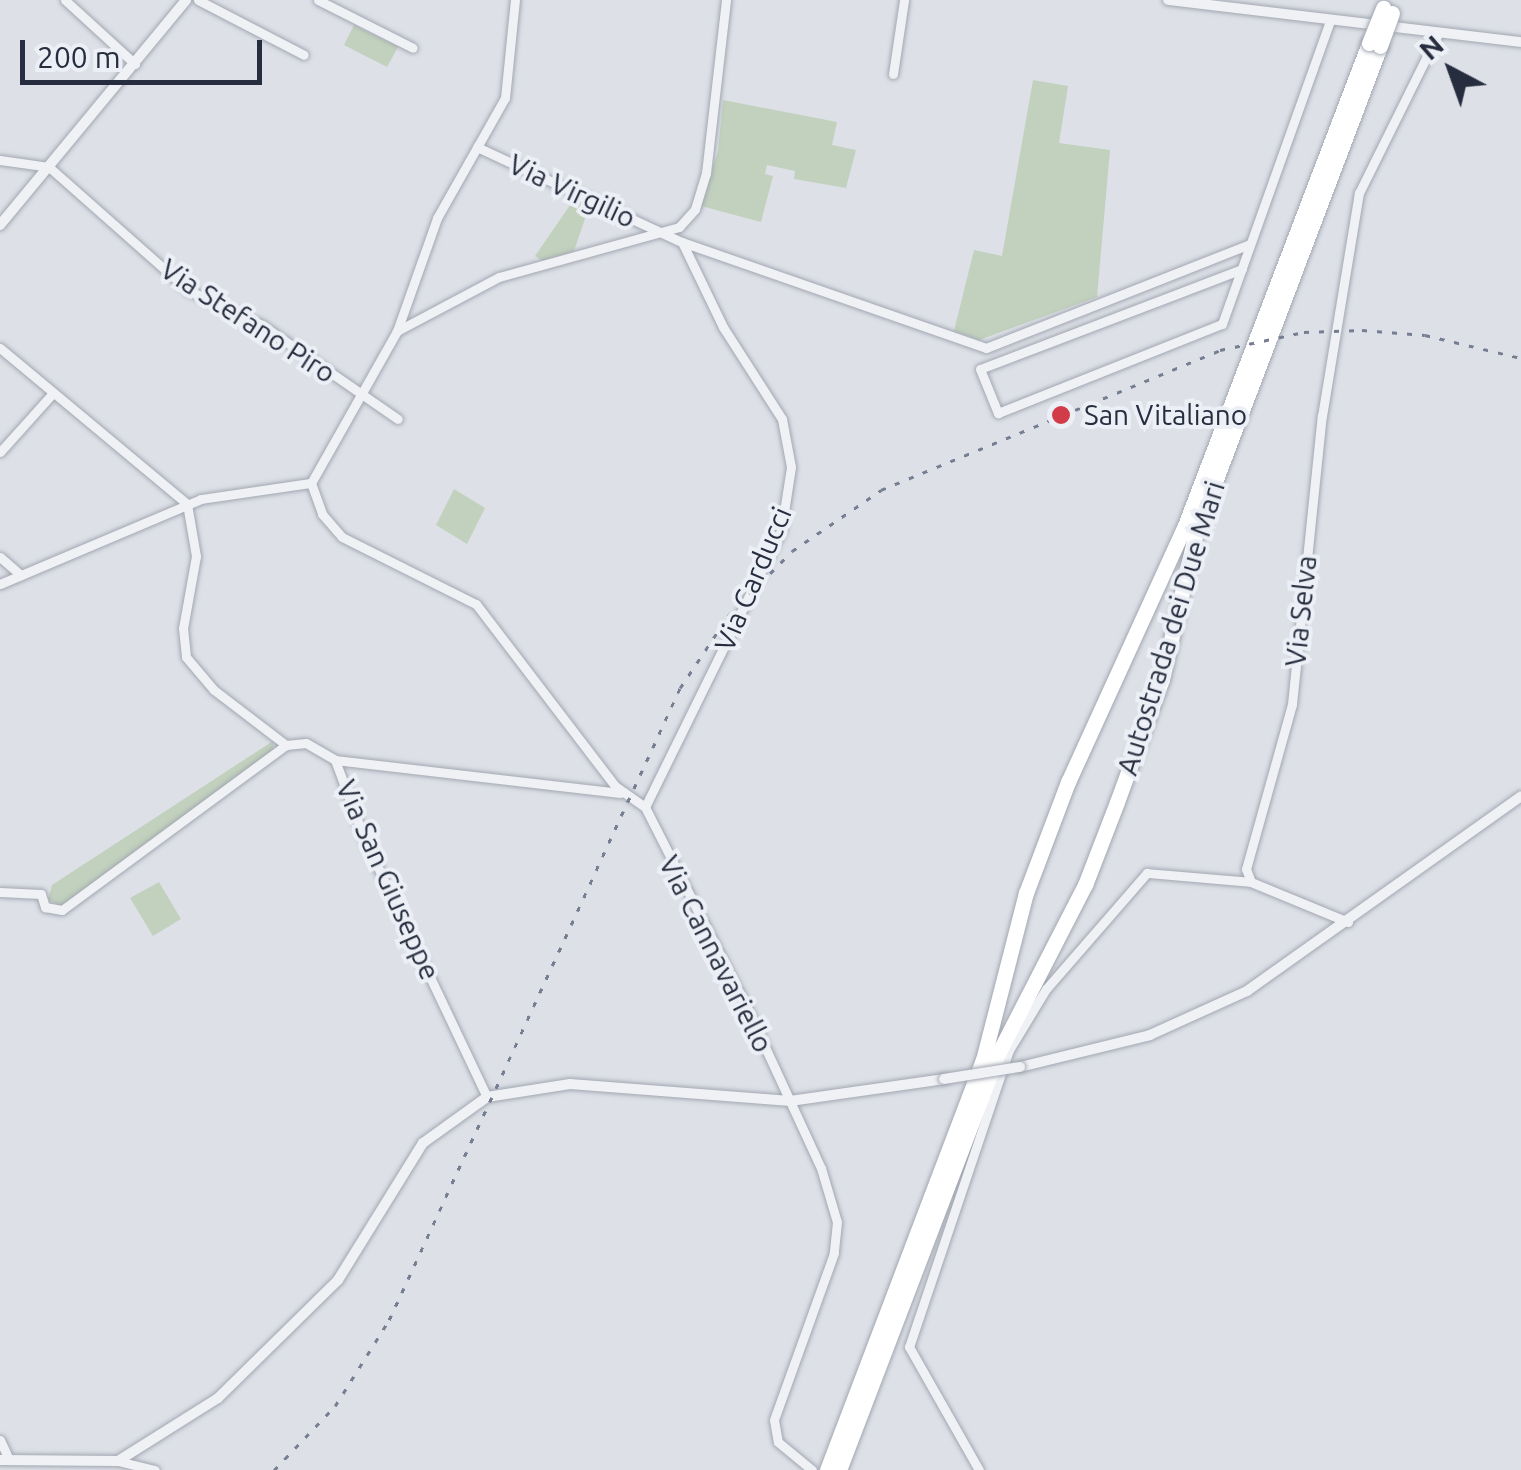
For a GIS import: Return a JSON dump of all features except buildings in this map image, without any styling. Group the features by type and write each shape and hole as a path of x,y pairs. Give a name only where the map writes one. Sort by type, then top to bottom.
{"highway":[{"name":"Autostrada dei Due Mari","path":"827,1470 983,1060 1036,866 1092,720 1184,528 1372,38 1389,5"},
{"name":"Autostrada dei Due Mari","path":"838,1470 999,1052 1085,885 1117,802 1162,679 1196,532 1372,38"}],"street":[{"path":"0,224 186,0"},
{"path":"198,0 304,55"},
{"path":"318,0 413,48"},
{"path":"515,0 506,98 428,238 396,330 311,482 322,514 342,537 476,604 620,793"},
{"path":"396,330 500,277 666,236 695,209 706,173 726,0"},
{"path":"893,74 904,0"},
{"path":"1174,0 1330,21 1372,38 1397,30 1521,42"},
{"path":"73,2 135,64"},
{"path":"1242,269 980,369 998,412 1222,324 1242,269 1250,244 1330,21"},
{"name":"Via Selva","path":"1251,882 1246,869 1292,704 1322,416 1359,193 1438,34"},
{"name":"Via Virgilio","path":"477,148 666,236"},
{"path":"0,160 49,167"},
{"name":"Via Stefano Piro","path":"49,167 188,290 262,325 398,419"},
{"path":"666,236 986,348 1250,244"},
{"name":"Via Carducci","path":"645,807 780,530 792,467 782,419 724,326 682,242"},
{"path":"0,348 187,504 196,556 183,628 186,657 214,690 286,745 62,910 45,907 41,894 0,892"},
{"path":"0,452 53,393"},
{"path":"0,584 187,504 311,482"},
{"path":"0,557 21,575"},
{"name":"Via San Giuseppe","path":"286,745 306,743 335,760 364,838 487,1097"},
{"path":"335,760 620,793 645,807"},
{"path":"118,1461 218,1398 317,1306 422,1143 487,1097 570,1084 790,1101 1088,1054 1187,1021 1271,978 1521,796"},
{"name":"Via Cannavariello","path":"645,807 790,1101 837,1222 834,1252 774,1420 787,1454 812,1470"},
{"path":"979,1470 909,1347 1009,1050 1046,989 1147,873 1251,882 1348,922"},
{"path":"0,1440 4,1460 118,1461 155,1470"}],"green space":[{"path":"354,25 398,47 387,67 344,45"},
{"path":"1033,80 1068,86 1059,143 1110,150 1097,297 979,340 954,331 974,250 1002,256"},
{"path":"723,100 837,122 832,145 856,150 846,188 794,179 795,171 767,165 765,174 773,176 761,222 701,206 718,151"},
{"path":"577,195 590,204 574,251 543,261 535,256"},
{"path":"454,489 485,508 467,544 436,525"},
{"path":"273,741 273,750 61,907 48,899 52,885"},
{"path":"159,882 181,919 153,936 130,898"}],"railway":[{"path":"274,1470 335,1406 389,1320 680,688 728,616 792,551 881,490 1220,350 1304,332 1362,330 1425,335 1521,358"}],"place":[{"name":"San Vitaliano","path":"1061,415"}]}
